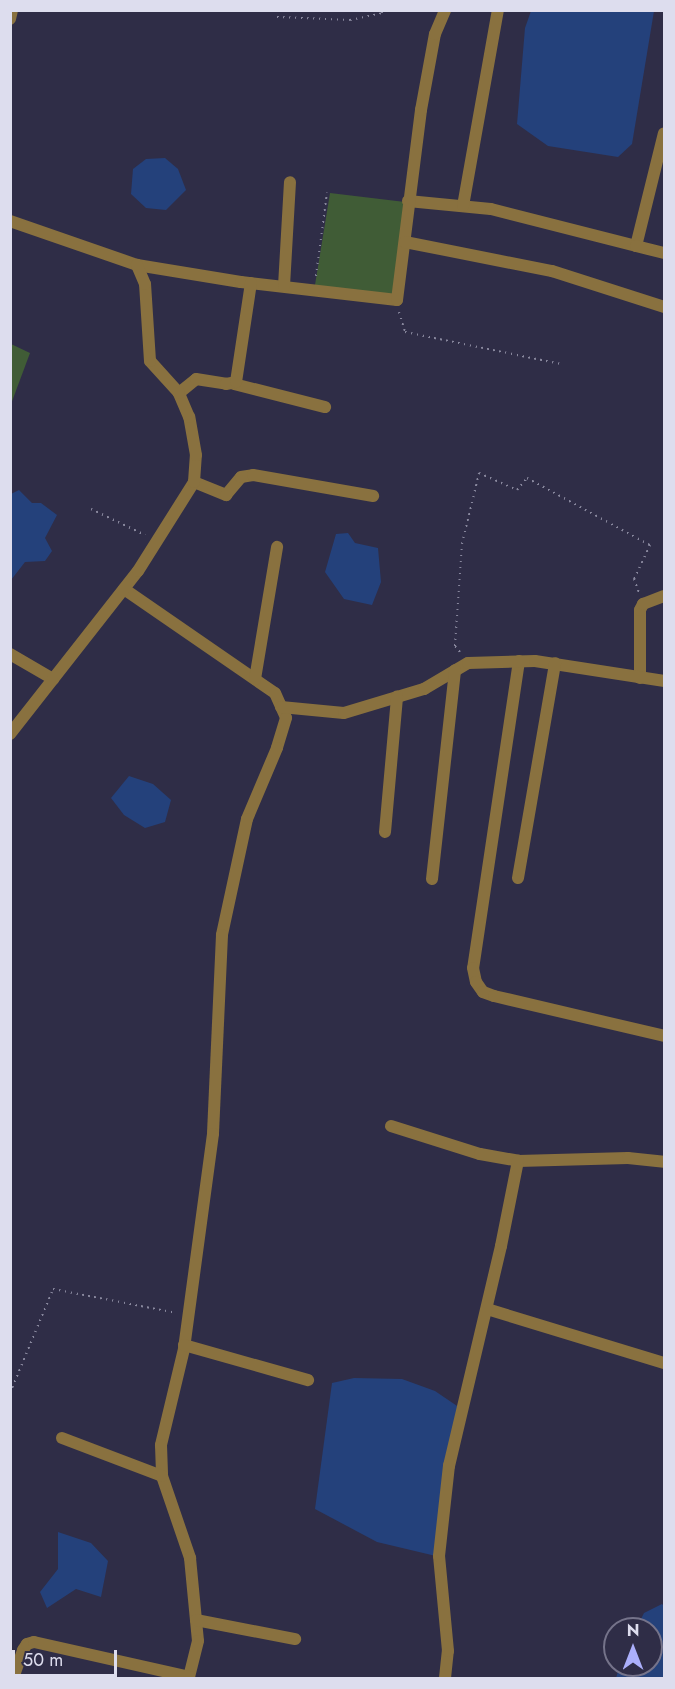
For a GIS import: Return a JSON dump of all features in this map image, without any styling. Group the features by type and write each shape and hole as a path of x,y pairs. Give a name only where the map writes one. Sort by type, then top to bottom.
{"street":[{"path":"10,19 12,10"},
{"path":"10,221 137,265 251,283 397,300 421,110 435,34 445,10"},
{"path":"463,206 498,10"},
{"path":"636,246 664,133"},
{"path":"284,286 290,182"},
{"path":"408,201 491,209 664,253"},
{"path":"405,243 552,271 664,307"},
{"path":"10,734 124,589 194,482 196,455 189,417 179,393 150,361 145,284 137,265"},
{"path":"234,384 239,374 251,283"},
{"path":"179,393 196,379 234,384 324,407"},
{"path":"194,482 226,495 242,477 253,475 373,496"},
{"path":"255,679 277,547"},
{"path":"13,1678 22,1650 27,1644 34,1642 189,1678 198,1641 190,1558 162,1476 162,1446 189,1315 213,1134 222,935 247,819 278,748 286,718 275,693 124,589"},
{"path":"640,678 640,610 643,604 664,596"},
{"path":"10,654 53,679"},
{"path":"281,707 344,712 424,689 468,663 519,661 555,663 664,681"},
{"path":"519,661 473,968 476,982 483,992 494,996 664,1036"},
{"path":"518,878 555,663"},
{"path":"432,879 455,670"},
{"path":"385,832 397,697"},
{"path":"391,1126 480,1154 518,1161 628,1158 664,1162"},
{"path":"445,1678 448,1651 439,1556 449,1466 487,1309 518,1161"},
{"path":"487,1309 664,1363"},
{"path":"184,1345 309,1380"},
{"path":"62,1438 162,1476"},
{"path":"196,1620 295,1640"}],"path":[{"path":"278,17 350,20 382,13 382,10"},
{"path":"314,289 327,193"},
{"path":"397,300 405,332 561,364"},
{"path":"468,663 455,646 462,544 479,473 517,490 527,478 650,544 634,579 643,604"},
{"path":"91,509 156,540"},
{"path":"10,1393 53,1289 189,1315"}],"green space":[{"path":"330,193 405,202 395,303 315,285"},
{"path":"11,344 30,353 11,404"}],"water":[{"path":"531,11 654,11 632,144 618,157 548,146 517,124 525,28"},
{"path":"165,158 178,169 186,190 166,210 146,208 131,194 133,169 146,159"},
{"path":"19,490 32,503 41,503 57,515 45,538 52,551 45,561 25,562 11,580 11,494"},
{"path":"348,533 355,543 378,548 381,582 372,605 344,599 325,572 336,534"},
{"path":"129,776 153,784 171,800 165,822 145,828 124,815 111,798"},
{"path":"354,1378 402,1379 435,1391 463,1410 440,1557 377,1542 315,1509 332,1383"},
{"path":"58,1532 91,1543 108,1561 101,1597 76,1589 47,1608 40,1592 58,1569"},
{"path":"662,1604 664,1606 664,1678 616,1678 663,1677 663,1617 642,1617 644,1613"}]}
